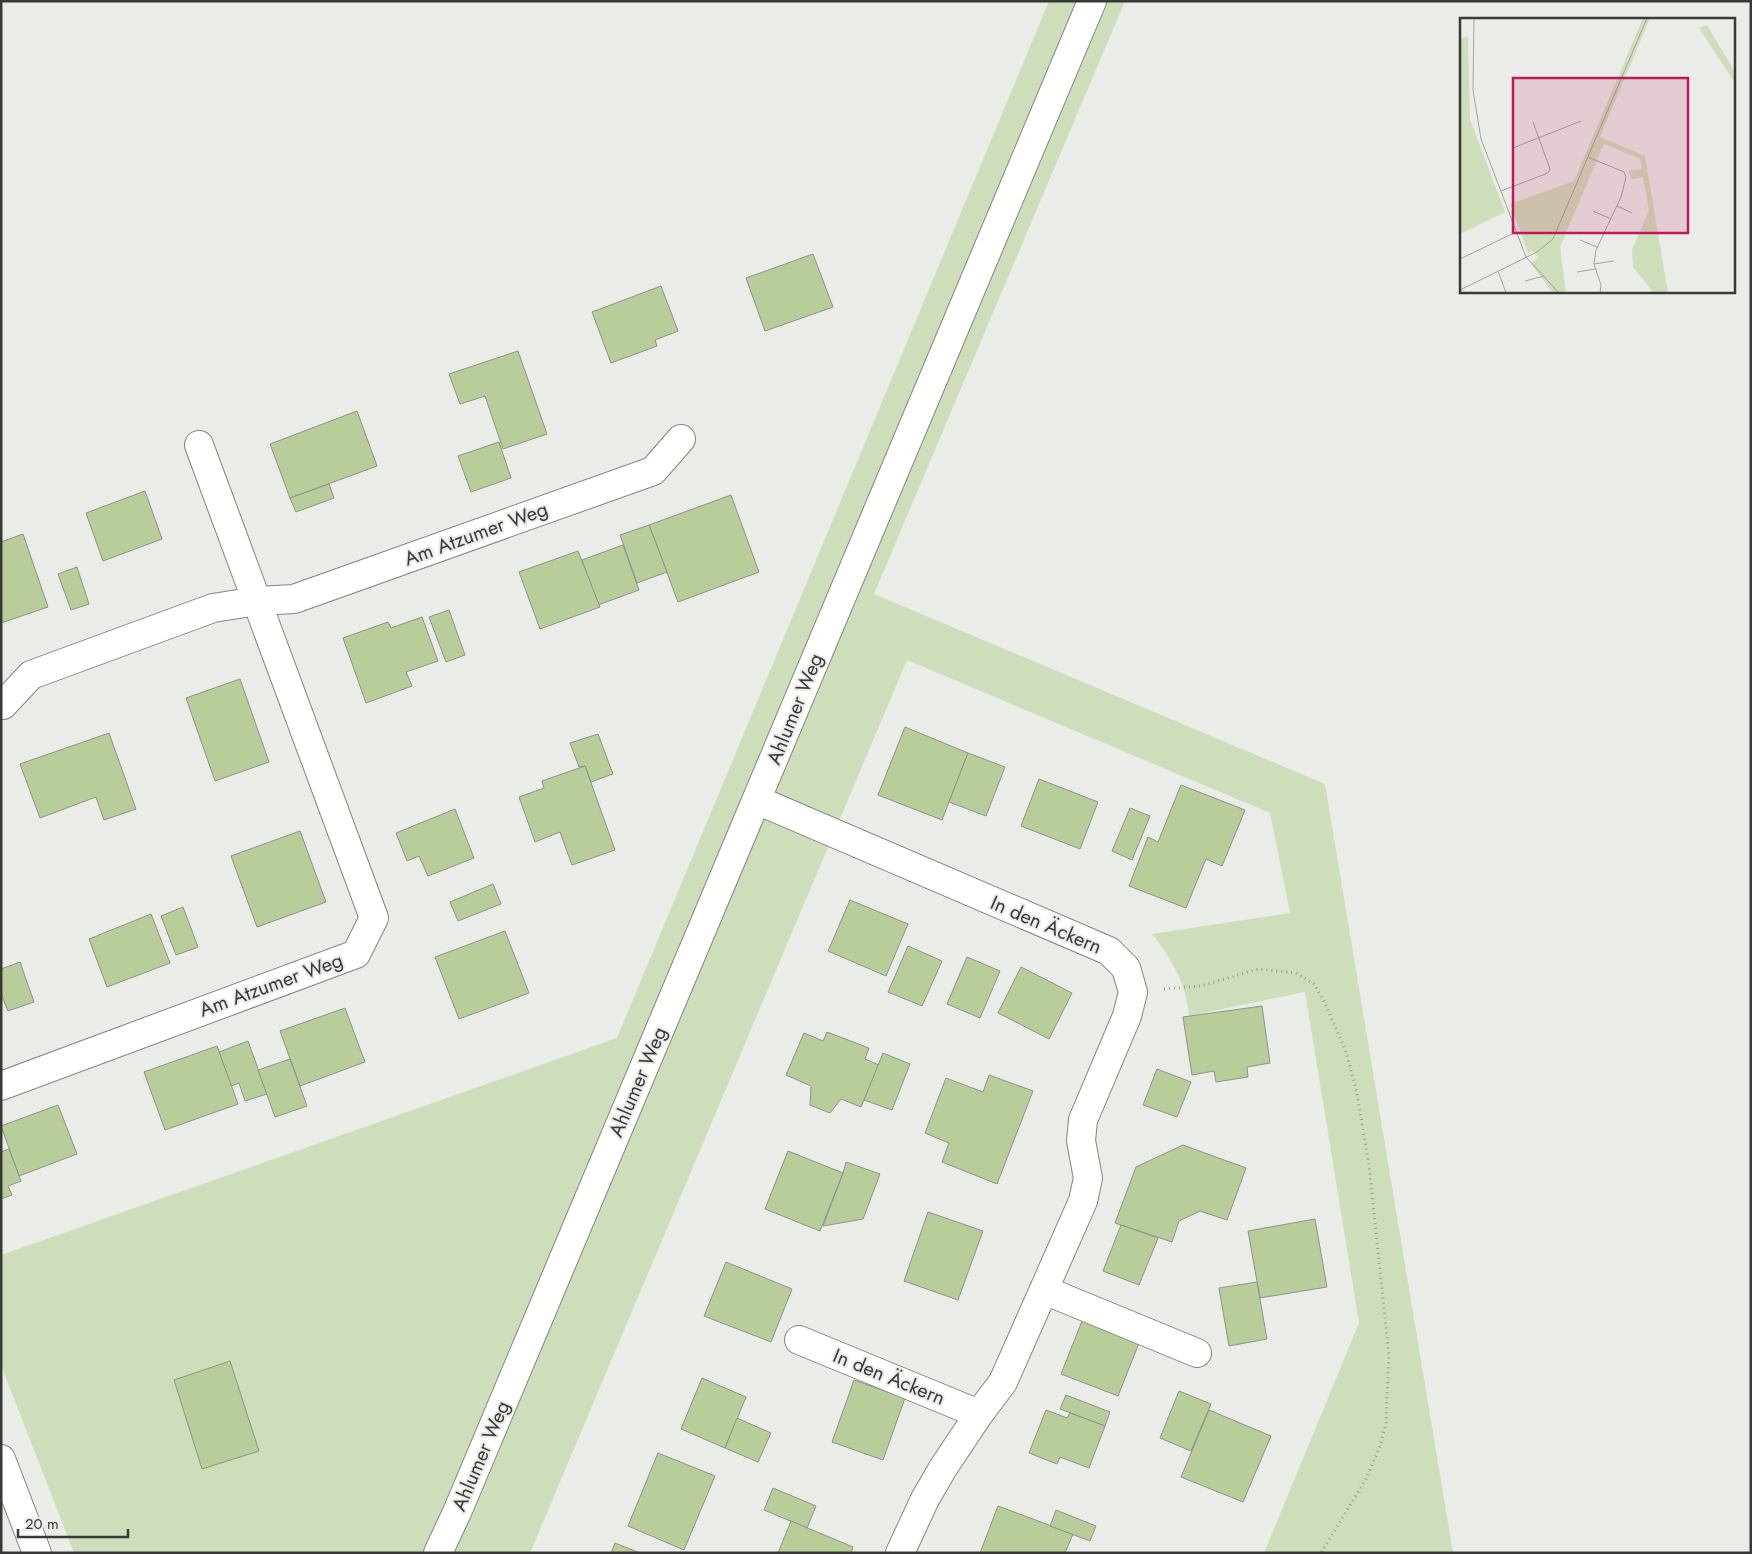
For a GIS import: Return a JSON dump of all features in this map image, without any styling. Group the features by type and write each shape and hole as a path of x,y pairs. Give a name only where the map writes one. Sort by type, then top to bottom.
{"street":[{"name":"Ahlumer Weg","path":"438,1553 462,1501 1092,1"},
{"name":"Am Atzumer Weg","path":"3,705 31,675 213,608 257,601 294,599 654,471 681,439"},
{"name":"Am Atzumer Weg","path":"1,1086 356,954 374,918 199,446"},
{"name":"In den Äckern","path":"757,800 1109,951 1126,968 1133,992"},
{"path":"900,1553 930,1491 979,1414 1003,1382 1083,1201 1088,1178 1081,1141 1082,1120 1127,1016 1133,992"},
{"path":"1044,1290 1197,1353"},
{"name":"In den Äckern","path":"799,1340 979,1414"},
{"path":"1,1459 30,1550"}],"path":[{"path":"1133,992 1201,986 1258,969 1296,973 1314,984 1324,1001 1345,1049 1356,1088 1369,1165 1389,1356 1386,1423 1380,1446 1366,1478 1322,1553"}],"green space":[{"path":"1049,1 1125,1 874,594 1325,784 1453,1553 1264,1553 1359,1323 1305,992 1189,1016 1185,992 1177,972 1152,934 1290,913 1270,813 907,660 530,1553 74,1553 1,1365 1,1255 617,1038"}],"building":[{"path":"813,254 833,307 765,331 746,278"},
{"path":"661,286 678,331 655,340 657,346 611,363 592,312"},
{"path":"518,351 547,434 503,449 485,396 460,404 449,374"},
{"path":"357,411 377,466 290,498 270,444"},
{"path":"499,442 511,478 471,492 458,456"},
{"path":"329,484 334,498 296,512 290,498"},
{"path":"145,491 162,539 103,561 86,513"},
{"path":"731,495 759,572 678,602 649,525"},
{"path":"649,525 667,572 637,583 620,535"},
{"path":"23,534 48,607 1,623 1,542"},
{"path":"623,545 639,590 598,605 582,560"},
{"path":"578,551 600,607 540,629 519,572"},
{"path":"77,567 89,604 71,610 58,574"},
{"path":"449,610 465,655 446,662 429,617"},
{"path":"422,617 438,661 406,672 412,686 366,703 343,638 388,622 391,628"},
{"path":"240,679 269,762 215,781 186,698"},
{"path":"905,727 968,753 942,820 878,795"},
{"path":"109,733 136,809 104,820 96,797 40,818 20,764"},
{"path":"598,734 613,774 591,782 585,766 579,767 570,743"},
{"path":"968,753 1005,767 986,816 949,802"},
{"path":"585,766 615,850 572,865 560,832 535,842 519,797 544,788 542,781"},
{"path":"1039,779 1098,802 1080,849 1021,826"},
{"path":"1181,785 1245,810 1222,866 1206,859 1186,908 1129,886 1148,837 1158,842"},
{"path":"1130,808 1150,816 1132,860 1112,851"},
{"path":"455,809 474,858 428,876 419,856 407,861 396,833"},
{"path":"300,831 326,902 257,927 231,856"},
{"path":"493,884 501,904 458,921 450,902"},
{"path":"850,900 908,924 886,976 828,951"},
{"path":"183,907 198,947 176,955 161,916"},
{"path":"151,914 170,963 107,987 89,939"},
{"path":"505,931 529,993 459,1019 435,957"},
{"path":"908,946 942,961 922,1006 888,992"},
{"path":"967,957 1000,971 980,1018 947,1004"},
{"path":"20,962 34,1002 8,1011 1,994 1,969"},
{"path":"1021,967 1072,993 1049,1039 998,1013"},
{"path":"1262,1006 1270,1063 1247,1067 1248,1077 1216,1082 1214,1071 1192,1075 1183,1017"},
{"path":"345,1008 365,1062 300,1086 280,1031"},
{"path":"827,1032 869,1048 865,1059 879,1065 861,1107 841,1099 830,1113 810,1105 811,1086 786,1075 804,1033 823,1041"},
{"path":"248,1041 267,1094 245,1101 239,1083 231,1086 219,1052"},
{"path":"217,1046 238,1104 165,1130 144,1072"},
{"path":"883,1053 910,1064 892,1110 864,1100"},
{"path":"290,1059 307,1106 275,1117 258,1070"},
{"path":"1157,1069 1191,1082 1177,1117 1143,1105"},
{"path":"989,1075 1033,1091 997,1184 942,1162 949,1143 925,1133 946,1078 983,1092"},
{"path":"58,1105 77,1154 19,1176 1,1126"},
{"path":"1183,1145 1246,1168 1227,1220 1200,1211 1179,1221 1172,1242 1115,1223 1136,1167"},
{"path":"9,1149 21,1181 8,1186 12,1195 1,1199 1,1152"},
{"path":"788,1151 843,1173 820,1231 765,1209"},
{"path":"846,1162 880,1174 863,1219 823,1226 843,1173"},
{"path":"928,1212 983,1231 958,1300 904,1281"},
{"path":"1315,1219 1327,1287 1260,1298 1248,1231"},
{"path":"1121,1225 1158,1238 1139,1285 1103,1271"},
{"path":"726,1262 792,1289 771,1342 704,1316"},
{"path":"1257,1282 1267,1339 1229,1346 1219,1288"},
{"path":"1084,1316 1141,1338 1118,1396 1061,1374"},
{"path":"230,1361 259,1451 202,1469 174,1380"},
{"path":"702,1378 746,1397 725,1448 681,1429"},
{"path":"854,1380 905,1398 883,1460 832,1442"},
{"path":"1179,1391 1211,1404 1191,1451 1160,1438"},
{"path":"1066,1395 1110,1412 1105,1426 1060,1409"},
{"path":"1046,1410 1067,1418 1070,1413 1105,1426 1089,1468 1060,1457 1057,1464 1029,1453"},
{"path":"1209,1410 1271,1436 1243,1502 1181,1477"},
{"path":"737,1418 771,1433 758,1462 725,1448"},
{"path":"658,1453 715,1476 684,1550 628,1526"},
{"path":"773,1488 816,1506 807,1528 764,1510"},
{"path":"998,1506 1073,1534 1065,1553 980,1553"},
{"path":"1056,1510 1096,1526 1090,1541 1050,1526"},
{"path":"791,1521 853,1547 851,1553 778,1553"},
{"path":"615,1543 640,1553 611,1553"}]}
